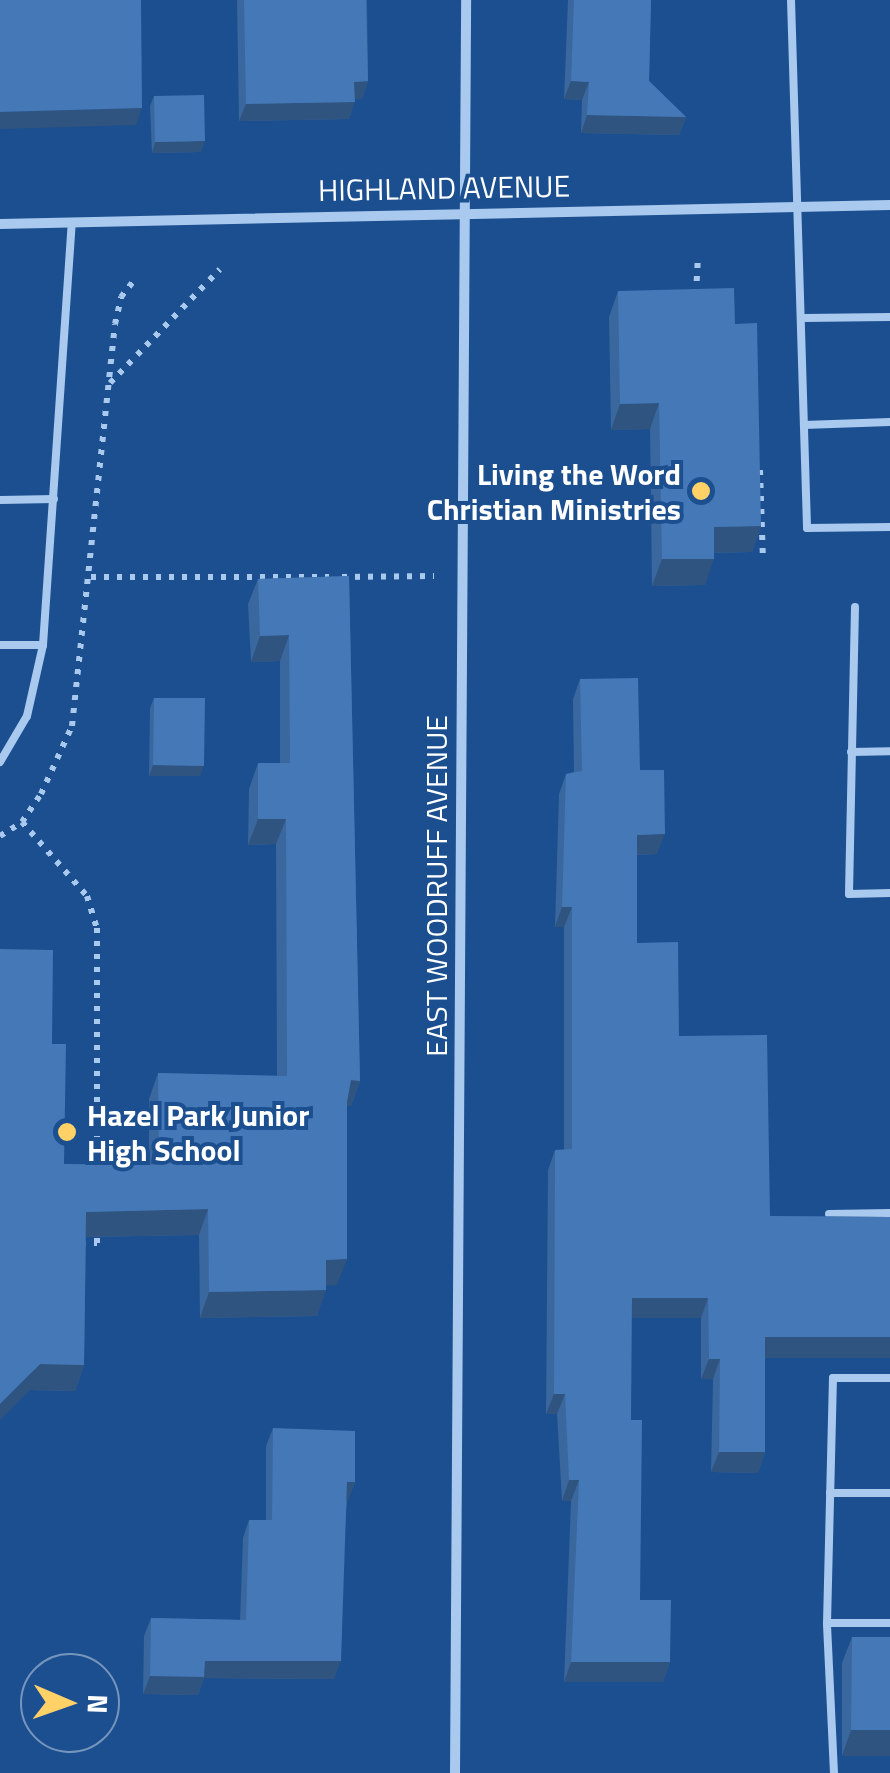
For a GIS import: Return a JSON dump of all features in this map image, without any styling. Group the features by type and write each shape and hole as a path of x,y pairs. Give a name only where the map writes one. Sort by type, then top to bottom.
{"street":[{"name":"EAST WOODRUFF AVENUE","path":"455,1773 466,0"},
{"name":"HIGHLAND AVENUE","path":"0,224 890,204"}],"lane":[{"path":"791,0 806,528 890,527"},
{"path":"0,762 27,716 43,645 72,222"},
{"path":"803,318 890,317"},
{"path":"804,426 890,422"},
{"path":"0,500 54,499"},
{"path":"855,607 849,894 890,893"},
{"path":"0,645 43,645"},
{"path":"851,752 890,751"},
{"path":"829,1214 890,1213"},
{"path":"834,1773 827,1623 833,1378 890,1378"},
{"path":"830,1492 890,1494"},
{"path":"827,1623 890,1624"}],"path":[{"path":"696,310 698,256"},
{"path":"109,384 220,270"},
{"path":"0,836 22,822 56,767 72,726 109,384 122,297 136,278"},
{"path":"760,466 762,559"},
{"path":"91,577 463,576"},
{"path":"22,822 87,896 97,928 97,1184"},
{"path":"77,1243 97,1243 97,1223"}],"building":[{"path":"0,0 141,0 142,108 0,112"},
{"path":"244,0 366,0 368,81 354,82 355,102 246,104"},
{"path":"574,0 651,0 649,81 686,117 587,115 589,82 571,81"},
{"path":"204,95 205,141 155,142 154,96"},
{"name":"Living the Word Christian Ministries","path":"734,288 735,324 757,323 761,526 714,527 714,559 662,559 659,403 620,404 618,291"},
{"path":"349,576 360,1081 351,1080 347,1102 347,1259 326,1260 326,1290 209,1292 208,1209 86,1212 84,1365 40,1364 0,1404 0,949 53,950 52,1044 66,1044 64,1164 159,1165 158,1073 287,1076 286,819 258,819 258,763 290,763 289,635 260,636 258,579"},
{"path":"638,678 640,770 664,770 665,834 637,835 637,943 678,942 679,1036 767,1035 770,1216 890,1217 890,1337 765,1337 765,1452 719,1452 720,1359 709,1359 708,1298 632,1298 631,1420 642,1420 640,1600 671,1600 670,1662 571,1662 579,1480 569,1480 565,1394 554,1394 555,1150 572,1149 572,907 562,907 566,774 582,771 580,679"},
{"path":"154,698 205,698 204,766 153,765"},
{"path":"273,1428 355,1431 355,1482 347,1482 341,1661 205,1661 204,1677 150,1676 151,1618 246,1620 249,1520 272,1520"},
{"path":"852,1637 890,1637 890,1730 851,1730"}],"place":[{"name":"Living the Word Christian Ministries","path":"701,491"},
{"name":"Hazel Park Junior High School","path":"67,1132"}]}
